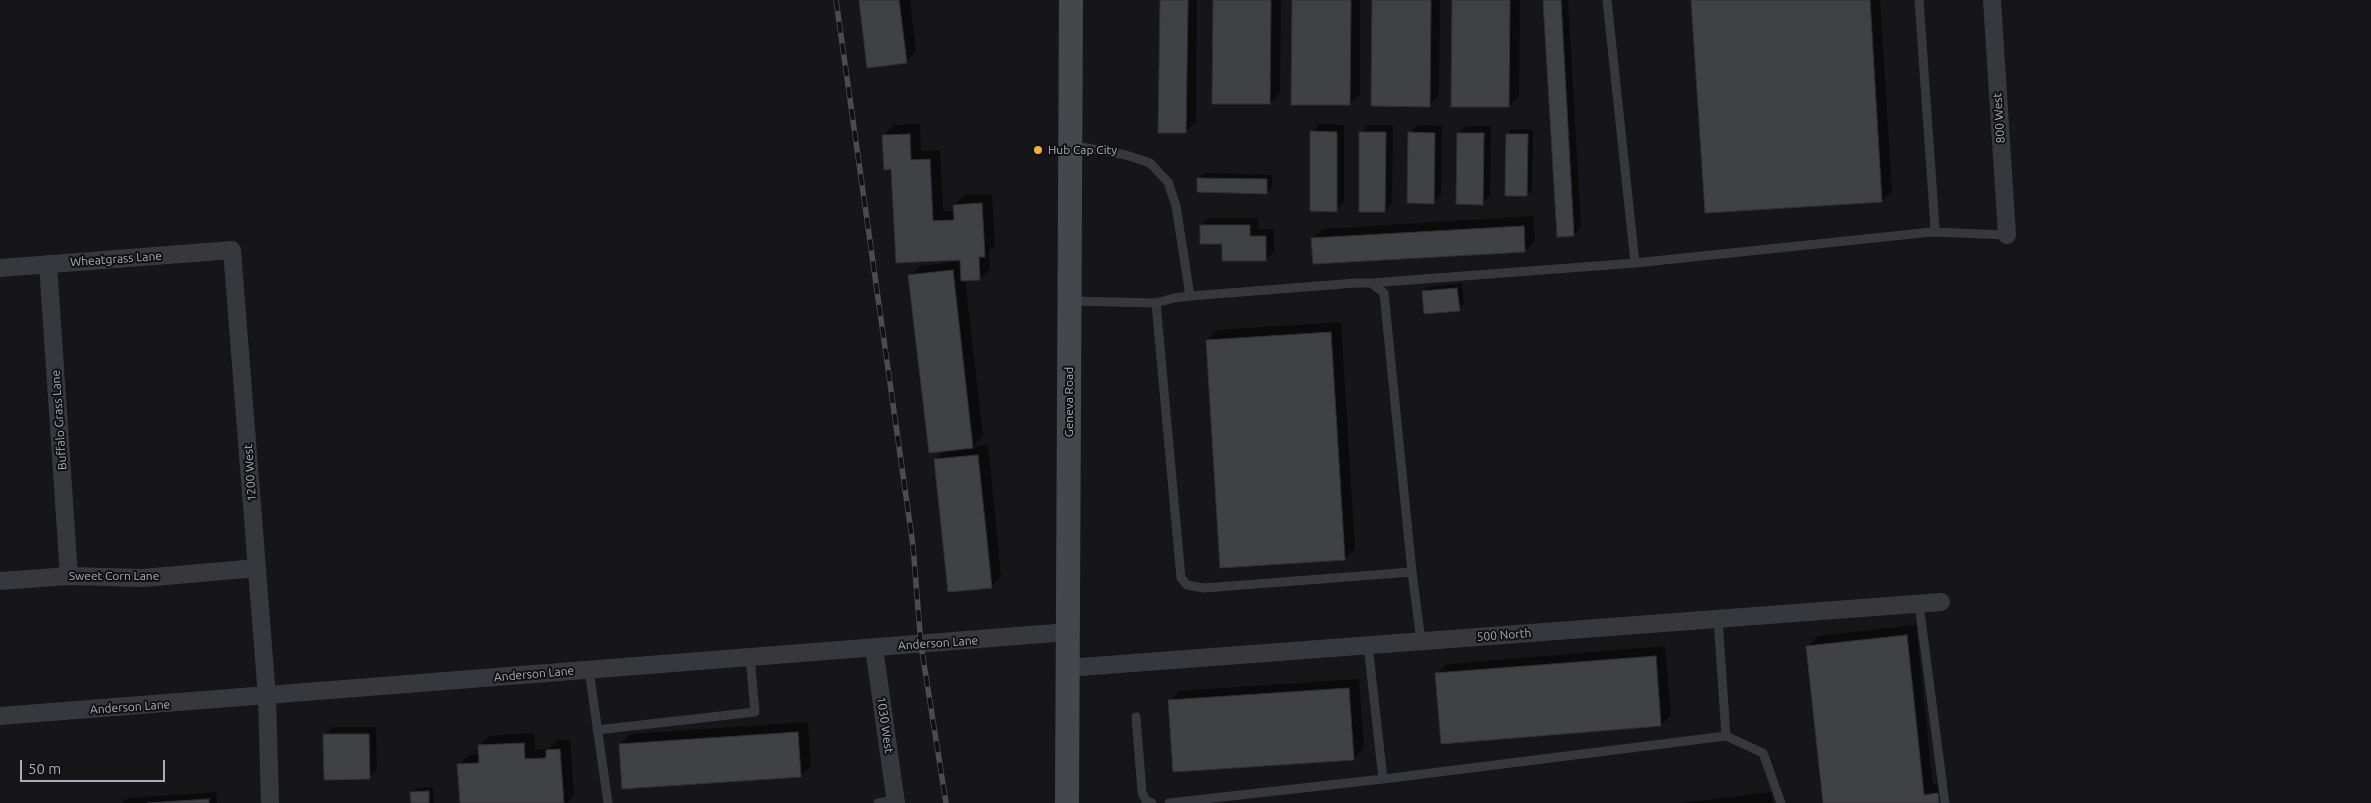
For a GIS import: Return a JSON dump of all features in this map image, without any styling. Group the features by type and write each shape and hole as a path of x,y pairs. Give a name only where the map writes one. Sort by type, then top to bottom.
{"main road":[{"name":"Geneva Road","path":"1067,803 1071,0"}],"street":[{"name":"800 West","path":"1992,0 2006,235"},
{"name":"Wheatgrass Lane","path":"0,268 232,250"},
{"name":"1200 West","path":"232,250 267,697 270,803"},
{"name":"Buffalo Grass Lane","path":"48,264 69,576"},
{"name":"Sweet Corn Lane","path":"0,581 69,576 143,578 257,568"},
{"name":"500 North","path":"1067,668 1941,602"},
{"name":"Anderson Lane","path":"0,716 267,697 1068,632"},
{"name":"1030 West","path":"874,648 890,802"}],"lane":[{"path":"1607,0 1635,263"},
{"path":"1919,0 1935,227 1932,232"},
{"path":"1070,145 1126,155 1150,163 1168,182 1176,206 1190,296"},
{"path":"1069,301 1156,303 1190,296 1635,263 1932,232 2006,235"},
{"path":"1371,284 1384,294 1412,572 1421,641"},
{"path":"1156,303 1162,350 1182,578 1187,585 1204,588 1412,572"},
{"path":"1919,604 1945,803"},
{"path":"1718,619 1726,736"},
{"path":"1368,645 1383,779"},
{"path":"598,730 755,712 750,657"},
{"path":"589,670 608,803"},
{"path":"1136,717 1142,792 1146,801 1152,803"},
{"path":"1169,803 1383,779 1726,736 1762,753 1781,803"}],"building":[{"path":"859,0 899,0 907,63 867,68"},
{"path":"1160,0 1188,0 1186,133 1158,133"},
{"path":"1213,0 1271,0 1270,104 1212,104"},
{"path":"1292,0 1351,0 1350,105 1291,105"},
{"path":"1372,0 1431,0 1430,107 1371,106"},
{"path":"1452,0 1510,0 1509,107 1451,107"},
{"path":"1543,0 1561,0 1574,236 1557,237"},
{"path":"1691,0 1870,0 1882,202 1705,213"},
{"path":"1310,131 1337,132 1337,212 1310,211"},
{"path":"1359,132 1386,132 1385,212 1359,212"},
{"path":"1408,132 1435,133 1434,204 1407,203"},
{"path":"1457,133 1484,133 1483,205 1456,204"},
{"path":"910,134 911,160 930,159 933,221 954,220 953,205 982,203 985,257 979,257 980,280 961,281 960,260 896,263 891,169 884,170 882,135"},
{"path":"1506,134 1528,134 1527,196 1505,196"},
{"path":"1197,178 1267,179 1267,194 1197,192"},
{"path":"1200,225 1250,225 1250,236 1266,236 1266,261 1222,261 1222,244 1200,244"},
{"path":"1524,226 1525,252 1313,264 1311,238"},
{"path":"953,270 973,448 929,453 908,275"},
{"path":"1457,288 1460,311 1424,314 1422,291"},
{"path":"1331,332 1345,560 1220,568 1206,340"},
{"path":"978,455 992,588 948,592 934,459"},
{"path":"1907,635 1924,795 1938,793 1939,803 1823,803 1806,646"},
{"path":"1656,656 1661,726 1441,744 1435,673"},
{"path":"1349,688 1354,760 1173,772 1168,700"},
{"path":"798,732 801,777 622,789 619,744"},
{"path":"323,734 369,734 370,779 324,780"},
{"path":"524,743 525,759 546,758 546,750 560,749 564,803 460,803 457,764 479,763 478,745"},
{"path":"429,791 429,803 411,803 410,792"},
{"path":"209,799 209,803 147,803"}],"railway":[{"path":"836,0 913,546 921,645 946,803"}],"place":[{"name":"Hub Cap City","path":"1038,150"}]}
